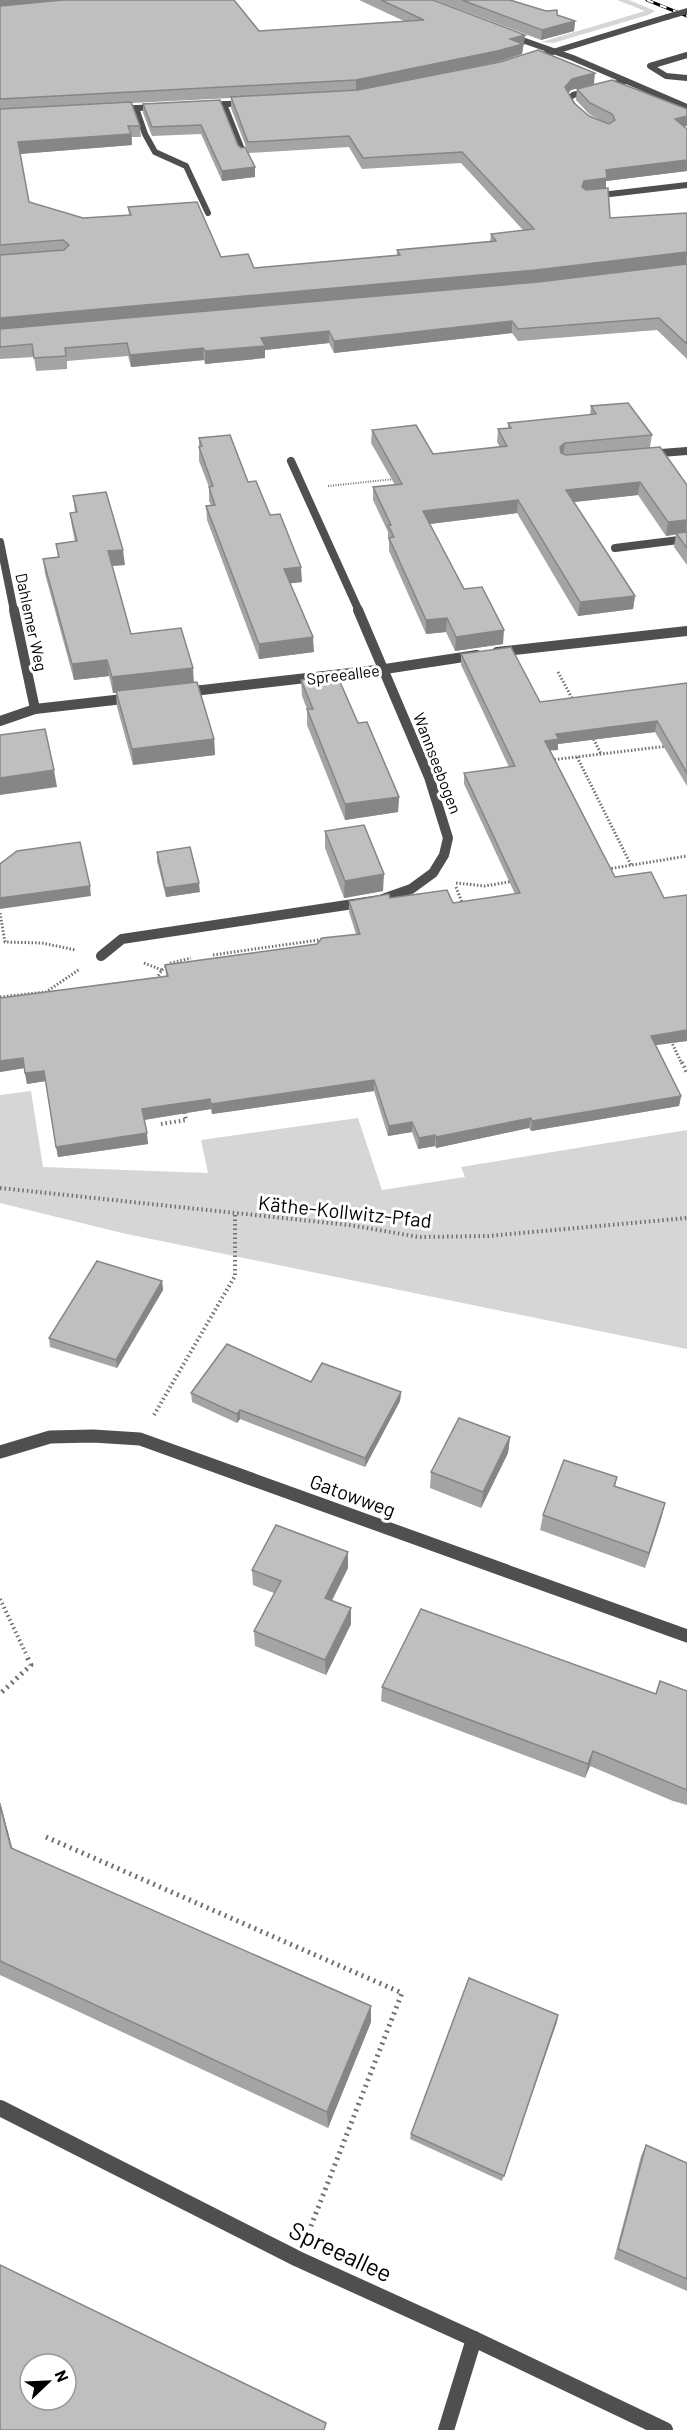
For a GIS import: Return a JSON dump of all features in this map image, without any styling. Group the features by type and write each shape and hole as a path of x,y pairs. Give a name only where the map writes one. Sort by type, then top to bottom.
{"street":[{"path":"525,60 687,11"},
{"path":"506,34 687,107"},
{"path":"687,55 650,66 666,76 687,78"},
{"path":"581,115 570,103 569,99 573,95 626,81"},
{"path":"198,106 258,103"},
{"path":"224,104 243,152"},
{"path":"114,109 167,107"},
{"path":"136,108 152,148 159,154 182,162 186,166 208,213"},
{"path":"586,197 687,185"},
{"path":"642,455 687,451"},
{"name":"Wannseebogen","path":"101,956 122,939 380,900 411,889 433,873 444,855 448,837 429,777 385,669 291,461"},
{"path":"615,548 687,539"},
{"name":"Dahlemer Weg","path":"0,542 35,709"},
{"name":"Spreeallee","path":"172,693 385,669 543,645 687,631"},
{"path":"0,721 35,709 138,697"},
{"name":"Gatowweg","path":"0,1452 50,1437 93,1436 140,1439 687,1636"},
{"name":"Spreeallee","path":"0,2108 298,2259 474,2339 665,2430"},
{"path":"446,2430 474,2339"}],"path":[{"path":"303,488 398,479"},
{"path":"543,645 576,705"},
{"path":"591,735 601,754"},
{"path":"543,761 676,745"},
{"path":"577,757 631,865"},
{"path":"608,868 687,856"},
{"path":"468,915 454,883 485,886 518,881"},
{"path":"0,913 5,942 42,943 101,956"},
{"path":"153,933 141,963 162,970"},
{"path":"212,955 327,939"},
{"path":"0,997 46,992 101,956"},
{"path":"162,987 158,976 171,963 201,957"},
{"path":"666,1030 687,1073"},
{"path":"161,1124 186,1120 184,1109"},
{"name":"Käthe-Kollwitz-Pfad","path":"0,1188 349,1225 419,1237 488,1236 687,1218"},
{"path":"140,1439 235,1276 235,1214"},
{"path":"0,1599 31,1665 2,1692"},
{"path":"46,1837 402,1993 298,2259"}],"shaded area":[{"path":"617,0 629,0 655,11 553,43 541,42 645,11"},
{"path":"31,1091 43,1167 208,1173 201,1140 358,1118 382,1190 465,1177 461,1167 687,1130 687,1349 122,1233 0,1203 0,1095"}],"building":[{"path":"63,0 234,0 259,31 424,20 381,0 433,0 525,35 510,39 523,44 497,51 356,80 0,99 0,6"},
{"path":"462,0 510,0 546,11 557,10 557,15 575,21 542,30"},
{"path":"538,50 595,73 572,79 565,87 574,103 589,116 609,124 615,120 612,114 590,103 577,89 612,80 687,109 687,116 675,119 687,129 687,160 606,170 607,178 584,181 582,187 586,190 608,188 610,218 687,213 687,252 536,270 0,318 0,255 64,250 69,245 63,240 0,245 0,109 131,102 140,126 128,126 131,134 18,142 29,202 83,218 131,215 128,207 197,202 221,257 248,254 254,268 400,255 397,250 496,241 491,234 534,229 462,152 363,158 349,136 248,142 231,97 358,90 500,62"},
{"path":"220,100 238,145 241,148 245,147 255,167 222,171 201,125 152,127 143,104"},
{"path":"687,264 687,344 659,318 518,329 512,321 334,341 329,331 261,338 265,346 205,351 203,348 130,355 127,343 65,348 66,356 34,358 32,344 0,347 0,329 538,282"},
{"path":"628,403 652,435 565,443 560,447 561,453 566,455 660,447 687,485 687,520 668,522 640,482 566,490 635,596 580,602 518,500 423,511 464,589 482,587 504,630 456,637 447,618 426,620 389,538 394,537 388,525 391,525 373,487 402,484 372,430 416,425 433,454 507,446 498,429 511,428 508,423 596,414 591,406"},
{"path":"230,435 248,482 256,481 270,515 280,514 301,567 284,569 313,637 259,644 206,506 215,505 209,487 213,486 199,447 202,446 199,438"},
{"path":"106,492 123,550 108,551 131,634 181,628 193,668 112,677 107,660 72,664 43,559 59,557 56,544 77,541 70,513 77,512 73,496"},
{"path":"687,532 687,548 676,533"},
{"path":"511,647 540,702 687,683 687,773 657,721 556,734 559,739 545,741 615,877 651,872 664,898 687,895 687,1030 651,1036 681,1096 532,1121 531,1118 436,1137 435,1135 419,1138 412,1122 389,1126 374,1080 211,1104 210,1099 142,1109 147,1133 56,1147 44,1071 25,1073 23,1058 0,1061 0,998 168,976 165,965 317,944 322,938 360,934 349,901 389,894 390,898 447,890 453,903 520,893 464,773 515,766 461,654"},
{"path":"337,675 358,723 367,722 399,797 345,804 307,709 313,709 301,680"},
{"path":"197,682 214,739 132,749 116,691"},
{"path":"45,729 54,770 0,778 0,735"},
{"path":"364,825 384,874 345,881 325,831"},
{"path":"80,842 90,886 0,898 0,864 17,851"},
{"path":"190,847 199,883 165,888 157,852"},
{"path":"97,1261 162,1281 116,1360 49,1338"},
{"path":"227,1344 311,1382 322,1363 401,1392 365,1458 240,1410 237,1414 191,1393"},
{"path":"459,1418 510,1437 483,1492 431,1472"},
{"path":"564,1460 617,1477 614,1486 665,1503 649,1553 543,1515"},
{"path":"276,1525 348,1552 325,1598 351,1608 325,1660 254,1631 281,1581 252,1570"},
{"path":"421,1609 656,1694 660,1681 687,1691 687,1790 593,1751 588,1764 382,1687"},
{"path":"0,1805 11,1848 371,2006 327,2112 0,1961"},
{"path":"469,1978 558,2015 504,2176 411,2134"},
{"path":"646,2145 687,2163 687,2279 618,2249"},
{"path":"0,2265 326,2423 324,2430 0,2430"}],"railway":[{"path":"647,0 687,16"}]}
